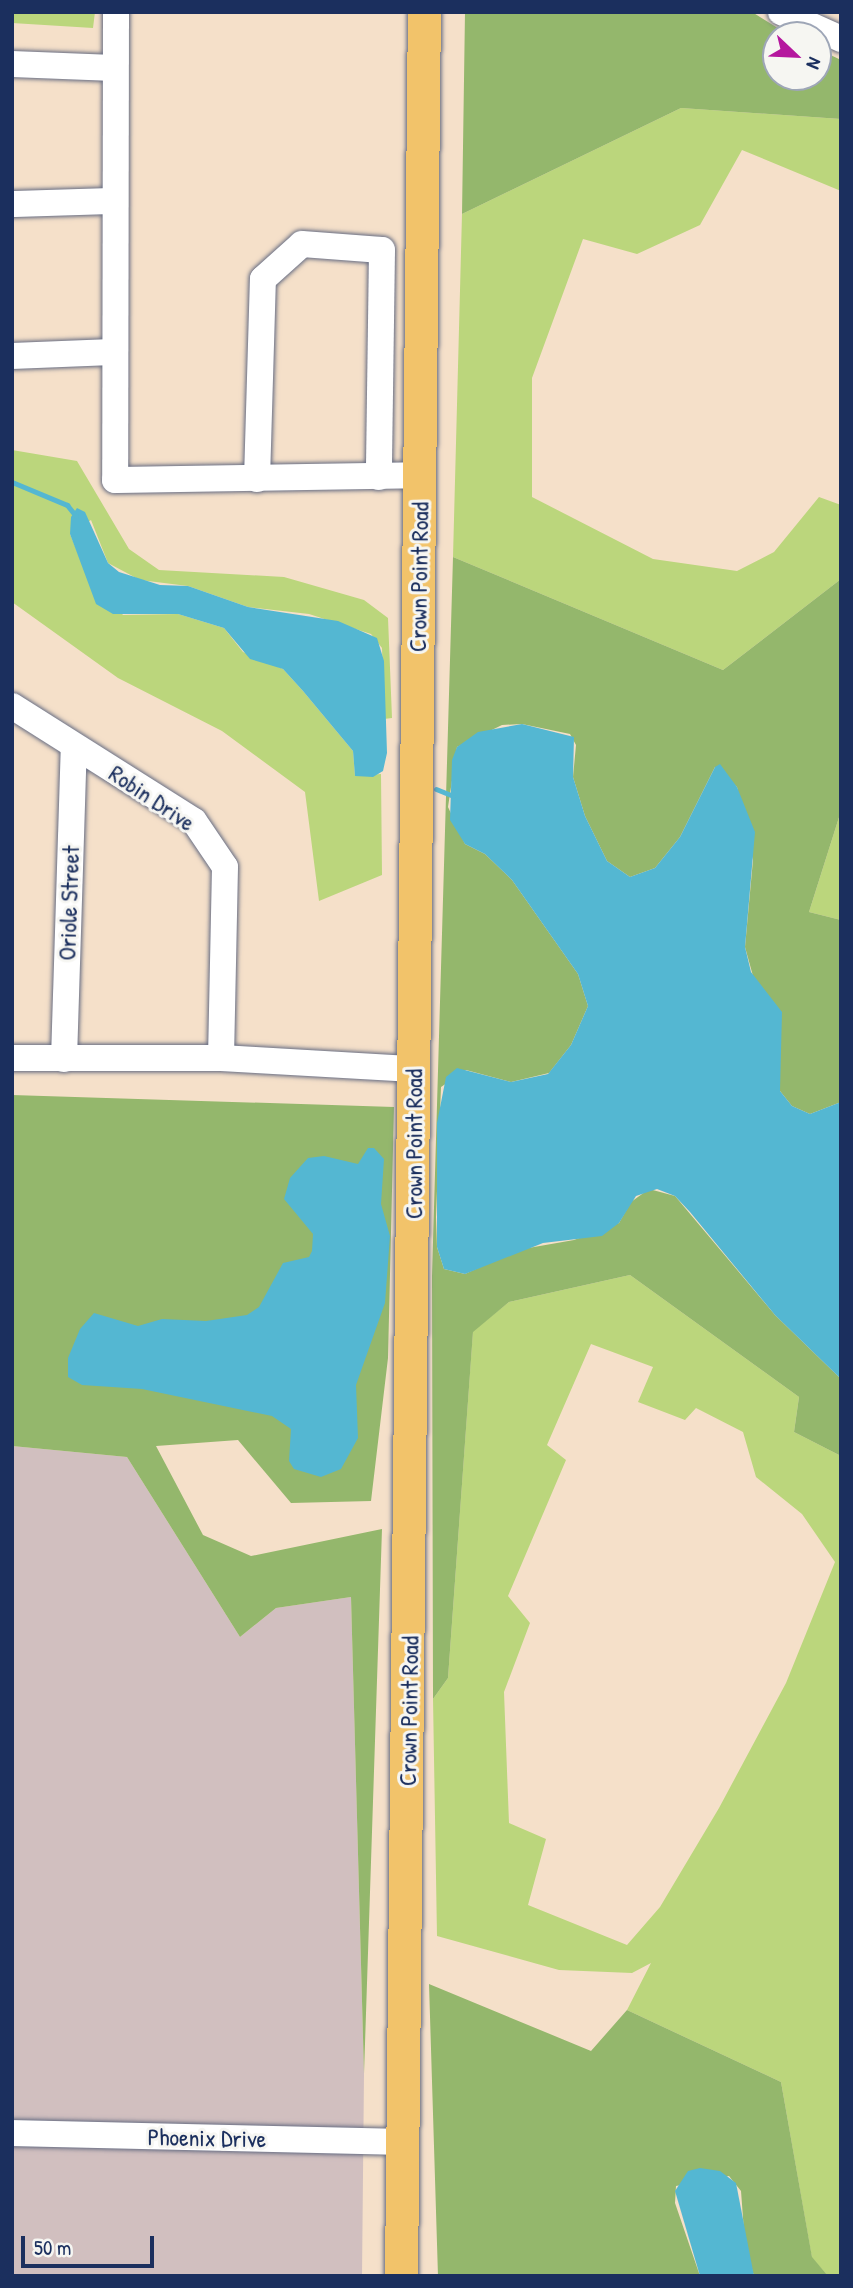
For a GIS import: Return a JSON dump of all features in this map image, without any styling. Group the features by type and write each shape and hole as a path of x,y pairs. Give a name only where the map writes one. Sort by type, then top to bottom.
{"main road":[{"name":"Crown Point Road","path":"401,2276 425,12"}],"street":[{"path":"116,12 113,352 115,480 420,475"},
{"path":"780,12 841,39"},
{"path":"12,64 114,68"},
{"path":"12,204 114,201"},
{"path":"257,479 263,279 302,244 382,250 379,477"},
{"path":"12,356 113,352"},
{"name":"Robin Drive","path":"12,706 194,821 225,867 221,1058"},
{"name":"Oriole Street","path":"64,1059 74,747"},
{"path":"12,1058 221,1058 414,1069"},
{"name":"Phoenix Drive","path":"12,2133 402,2142"}],"shaded area":[{"path":"12,1446 127,1457 240,1637 276,1608 351,1597 364,2074 362,2276 12,2276"}],"green space":[{"path":"12,12 95,12 93,28 12,23"},
{"path":"465,12 752,12 766,21 762,21 762,91 832,91 832,56 841,60 841,119 681,108 462,214"},
{"path":"681,108 841,119 841,191 742,150 700,225 637,254 583,239 532,378 532,497 653,559 737,571 774,552 819,497 841,505 841,579 723,670 453,557 462,214"},
{"path":"12,450 77,461 129,549 159,570 284,577 364,600 388,618 392,718 384,719 382,648 371,634 309,614 248,607 188,586 140,580 108,563 91,520 70,534 85,571 123,615 178,614 224,628 243,652 283,669 303,691 353,751 355,776 381,774 382,875 319,901 305,792 222,731 118,678 12,602"},
{"path":"453,557 723,670 841,579 841,811 809,912 841,920 841,1102 810,1114 792,1106 780,1091 779,1070 745,947 753,860 737,787 715,767 680,837 655,868 630,877 607,861 585,816 573,777 576,745 570,734 522,724 502,725 457,747 448,807 465,844 485,854 512,880 578,974 588,1006 571,1045 549,1073 511,1082 466,1070 441,1087 436,1217 437,1247 444,1269 465,1274 517,1250 574,1240 619,1223 631,1202 649,1189 675,1196 775,1315 841,1379 841,1456 794,1432 799,1397 630,1275 509,1302 473,1332 448,1678 433,1699 432,1276"},
{"path":"841,811 841,920 809,912"},
{"path":"12,1095 394,1107 388,1358 371,1501 291,1503 238,1440 156,1446 203,1535 251,1556 382,1529 364,2074 351,1597 276,1608 240,1637 127,1457 12,1446"},
{"path":"630,1275 799,1397 794,1432 841,1456 841,2276 828,2276 812,2258 781,2082 627,2010 651,1963 632,1973 559,1970 437,1936 433,1699 448,1678 473,1331 509,1302","holes":["591,1344 653,1367 638,1402 685,1420 696,1408 743,1432 756,1477 802,1514 835,1562 786,1683 719,1808 660,1907 627,1945 528,1905 546,1839 509,1823 504,1692 530,1623 508,1596 566,1460 547,1445"]},
{"path":"429,1984 591,2051 627,2010 781,2082 812,2257 828,2276 754,2276 745,2245 741,2191 729,2176 676,2186 675,2203 700,2276 438,2276"}],"water":[{"path":"77,508 85,512 108,563 119,572 160,585 188,586 248,607 338,621 377,638 384,661 387,753 383,771 373,777 355,776 353,751 303,691 283,669 250,659 224,628 178,614 113,614 96,604 70,534 71,517"},
{"path":"522,724 574,737 573,777 585,816 607,861 630,877 655,868 680,837 715,767 720,764 737,787 755,832 745,947 751,972 782,1012 780,1091 792,1106 810,1114 841,1102 841,1379 775,1315 675,1196 657,1189 636,1196 619,1223 602,1236 543,1243 465,1274 444,1269 437,1247 437,1123 446,1077 457,1068 511,1082 548,1074 571,1045 588,1006 578,974 512,880 485,854 465,844 450,820 452,760 457,747 478,732"},
{"path":"368,1148 374,1148 384,1159 381,1204 390,1236 385,1303 356,1385 358,1438 341,1469 321,1477 294,1469 289,1461 291,1429 272,1416 142,1389 82,1385 68,1377 68,1358 80,1329 94,1313 138,1326 162,1319 206,1321 247,1315 259,1307 283,1263 309,1257 312,1251 313,1234 284,1199 290,1178 308,1158 324,1156 358,1164"},
{"path":"700,2168 720,2171 736,2183 754,2276 700,2276 675,2191 688,2171"}],"waterway":[{"path":"12,482 67,505 76,516"},
{"path":"436,789 453,796"}]}
